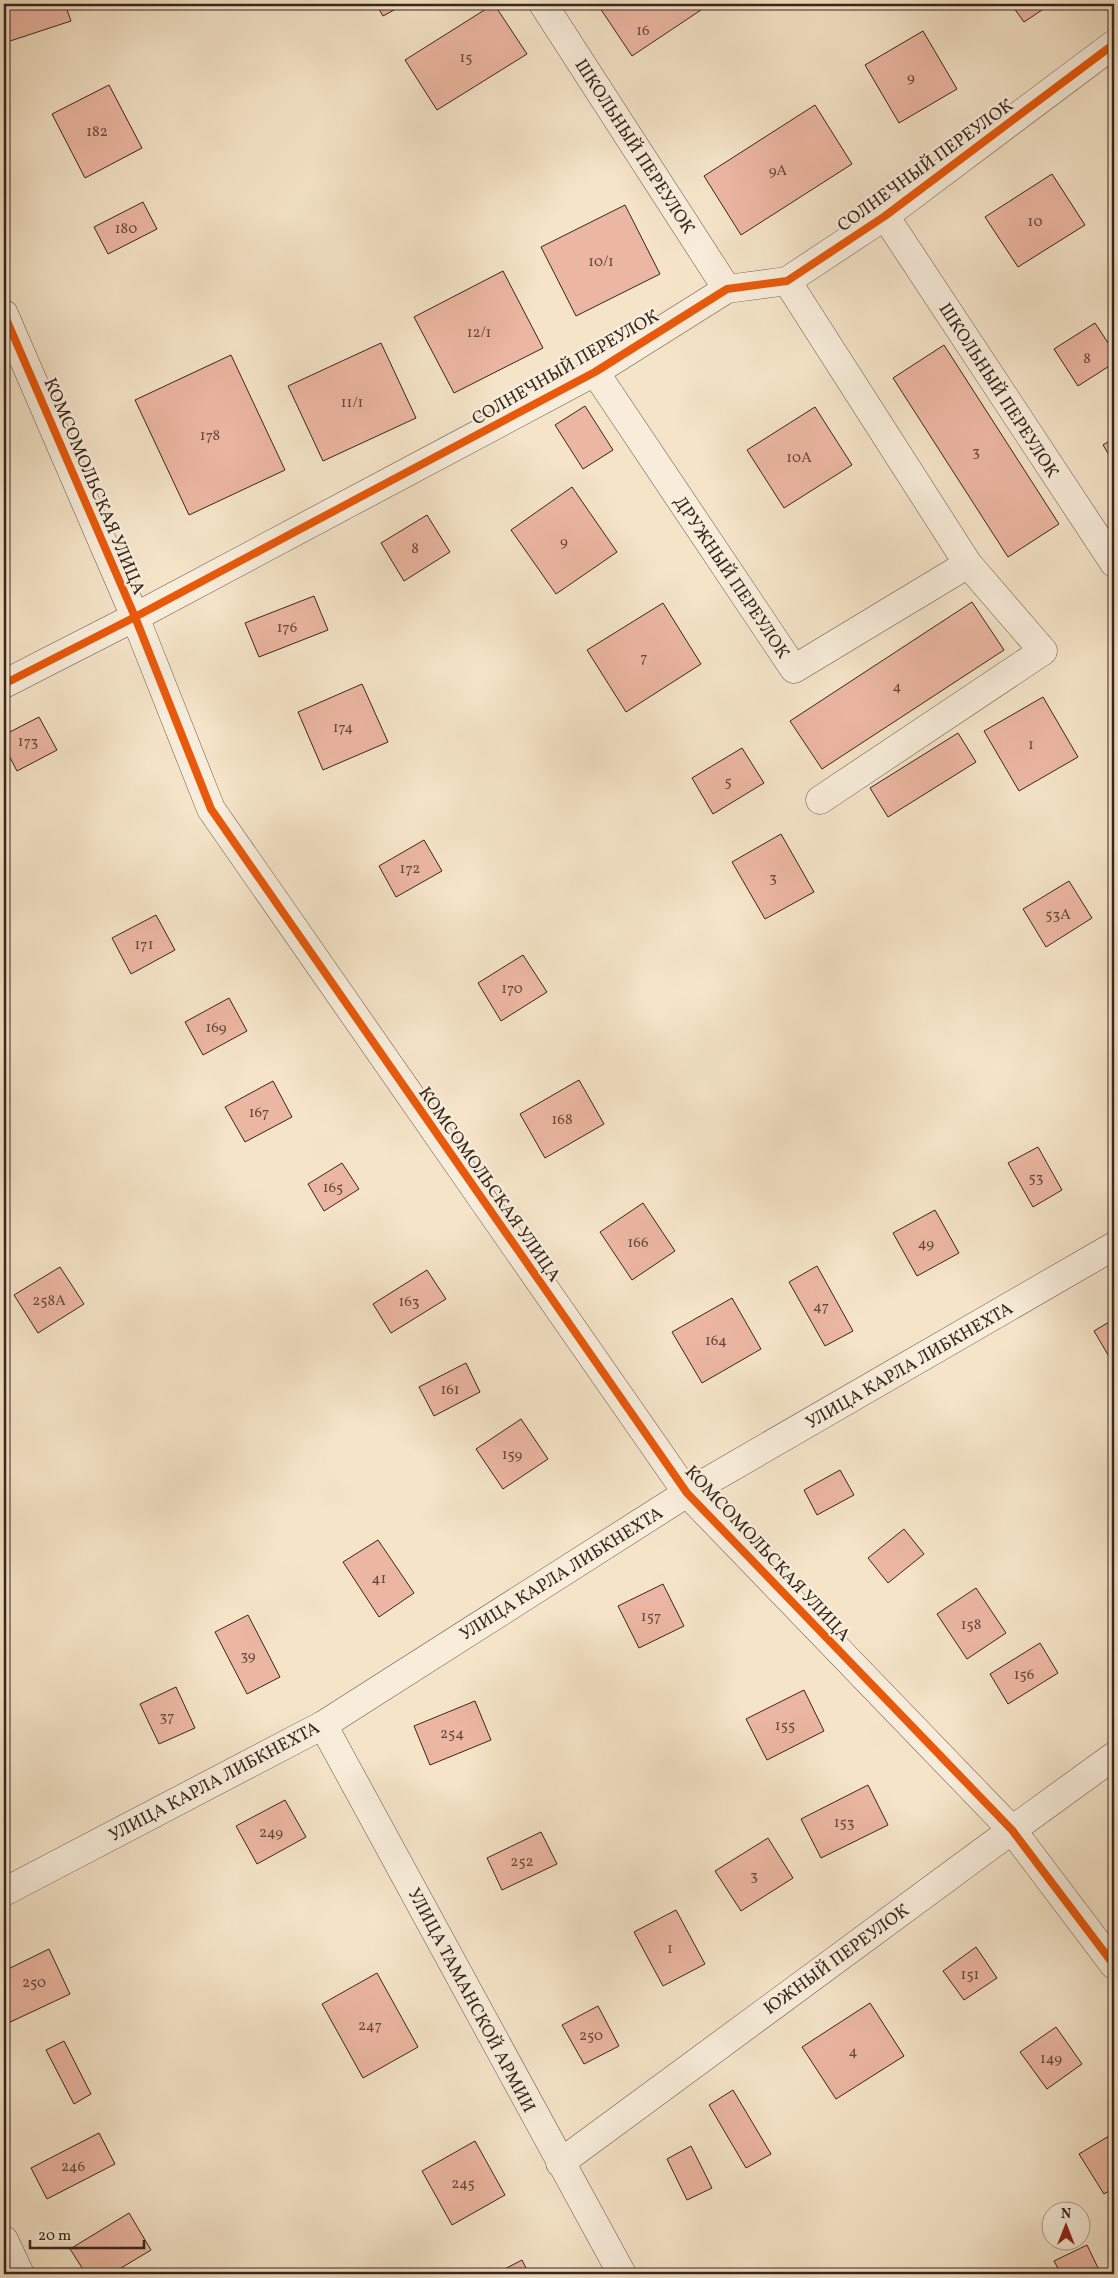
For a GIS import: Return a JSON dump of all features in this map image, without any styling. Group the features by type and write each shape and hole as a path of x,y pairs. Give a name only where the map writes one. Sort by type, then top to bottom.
{"street":[{"name":"ШКОЛЬНЫЙ ПЕРЕУЛОК","path":"543,4 727,289"},
{"name":"СОЛНЕЧНЫЙ ПЕРЕУЛОК","path":"4,684 136,618 595,372 727,289 786,281 885,216 1114,44"},
{"name":"ШКОЛЬНЫЙ ПЕРЕУЛОК","path":"885,216 1114,563"},
{"path":"786,281 968,564 1043,651 820,800"},
{"name":"КОМСОМОЛЬСКАЯ УЛИЦА","path":"4,314 136,618 211,809 687,1494 1012,1830 1114,1965"},
{"name":"ДРУЖНЫЙ ПЕРЕУЛОК","path":"595,372 794,669 968,564"},
{"name":"УЛИЦА КАРЛА ЛИБКНЕХТА","path":"4,1892 323,1724 687,1494 1114,1246"},
{"name":"УЛИЦА ТАМАНСКОЙ АРМИИ","path":"323,1724 622,2274"},
{"name":"ЮЖНЫЙ ПЕРЕУЛОК","path":"560,2163 1114,1756"},
{"path":"4,2240 20,2274"}],"building":[{"path":"4,4 65,4 71,21 4,43"},
{"path":"376,4 405,4 383,16"},
{"path":"494,4 527,54 437,110 405,60"},
{"path":"599,4 710,4 632,56"},
{"path":"1011,4 1051,4 1024,22"},
{"path":"923,31 957,89 899,123 865,65"},
{"path":"109,85 142,148 85,178 52,114"},
{"path":"815,105 852,164 741,235 704,176"},
{"path":"1052,174 1085,225 1018,267 985,217"},
{"path":"143,202 157,229 108,254 94,227"},
{"path":"625,205 660,274 576,316 541,247"},
{"path":"503,271 543,348 454,393 414,317"},
{"path":"1095,323 1114,352 1114,363 1078,386 1054,349"},
{"path":"381,343 416,418 323,461 288,386"},
{"path":"944,345 1059,524 1008,557 893,378"},
{"path":"231,355 285,470 189,515 135,400"},
{"path":"585,406 613,450 583,469 555,425"},
{"path":"815,407 852,465 784,508 747,450"},
{"path":"1114,438 1114,463 1103,445"},
{"path":"572,487 617,552 556,594 511,530"},
{"path":"427,515 450,552 404,581 381,543"},
{"path":"314,596 328,630 259,657 245,623"},
{"path":"972,602 1004,650 822,769 790,721"},
{"path":"663,603 701,664 626,712 587,650"},
{"path":"362,684 388,742 323,770 298,712"},
{"path":"1043,697 1078,757 1019,791 984,731"},
{"path":"39,717 57,750 17,771 4,746 4,735"},
{"path":"958,733 976,762 888,817 870,788"},
{"path":"742,748 764,783 713,814 692,778"},
{"path":"781,834 814,892 765,919 732,862"},
{"path":"424,840 442,871 396,897 379,866"},
{"path":"1069,881 1092,918 1046,947 1023,909"},
{"path":"156,915 175,950 131,974 112,938"},
{"path":"523,955 547,992 501,1021 478,983"},
{"path":"229,998 247,1031 203,1055 185,1022"},
{"path":"579,1080 604,1124 545,1158 520,1114"},
{"path":"273,1081 292,1117 245,1142 225,1107"},
{"path":"1038,1147 1062,1190 1033,1207 1008,1163"},
{"path":"342,1163 359,1189 324,1211 308,1184"},
{"path":"643,1203 675,1251 632,1280 600,1232"},
{"path":"935,1210 959,1253 917,1276 893,1233"},
{"path":"817,1266 853,1331 825,1346 789,1282"},
{"path":"60,1267 84,1304 38,1333 14,1295"},
{"path":"427,1270 446,1299 391,1333 373,1304"},
{"path":"732,1298 761,1349 702,1383 672,1332"},
{"path":"1114,1319 1114,1365 1094,1331"},
{"path":"466,1363 480,1392 434,1416 419,1387"},
{"path":"521,1419 548,1459 503,1489 476,1449"},
{"path":"840,1470 854,1495 817,1515 804,1490"},
{"path":"904,1529 924,1554 888,1583 868,1558"},
{"path":"378,1540 414,1593 379,1617 343,1562"},
{"path":"663,1584 684,1626 639,1648 618,1606"},
{"path":"976,1588 1006,1633 967,1659 937,1614"},
{"path":"248,1615 280,1677 247,1694 215,1632"},
{"path":"1040,1643 1058,1673 1008,1704 990,1674"},
{"path":"176,1687 195,1728 159,1744 140,1704"},
{"path":"804,1690 824,1731 767,1760 746,1719"},
{"path":"475,1701 491,1740 430,1765 414,1726"},
{"path":"868,1785 888,1825 821,1858 801,1819"},
{"path":"285,1800 306,1837 257,1864 236,1826"},
{"path":"541,1832 557,1864 502,1890 487,1858"},
{"path":"768,1838 793,1878 741,1911 715,1871"},
{"path":"676,1910 705,1964 663,1986 634,1932"},
{"path":"976,1947 997,1978 964,2000 943,1971"},
{"path":"49,1949 70,1994 4,2025 4,1971"},
{"path":"377,1973 418,2047 363,2078 322,2004"},
{"path":"870,2003 904,2056 836,2099 802,2047"},
{"path":"598,2006 619,2046 584,2064 562,2025"},
{"path":"1056,2027 1082,2064 1047,2089 1020,2052"},
{"path":"64,2041 91,2094 74,2104 46,2050"},
{"path":"733,2090 771,2154 746,2168 709,2105"},
{"path":"99,2133 115,2164 47,2199 31,2168"},
{"path":"1114,2133 1114,2188 1104,2194 1079,2154"},
{"path":"475,2141 505,2195 452,2225 422,2171"},
{"path":"691,2146 712,2188 687,2200 667,2159"},
{"path":"129,2213 151,2250 111,2274 86,2274 70,2249"},
{"path":"1077,2250 1089,2250 1101,2274 1061,2274 1054,2261"},
{"path":"522,2260 529,2274 495,2274"}],"cycle path":[{"path":"4,684 135,617 595,372 727,289 787,281 885,216 1114,44"},
{"path":"4,314 135,617 211,809 687,1493 1012,1830 1114,1965"}]}
